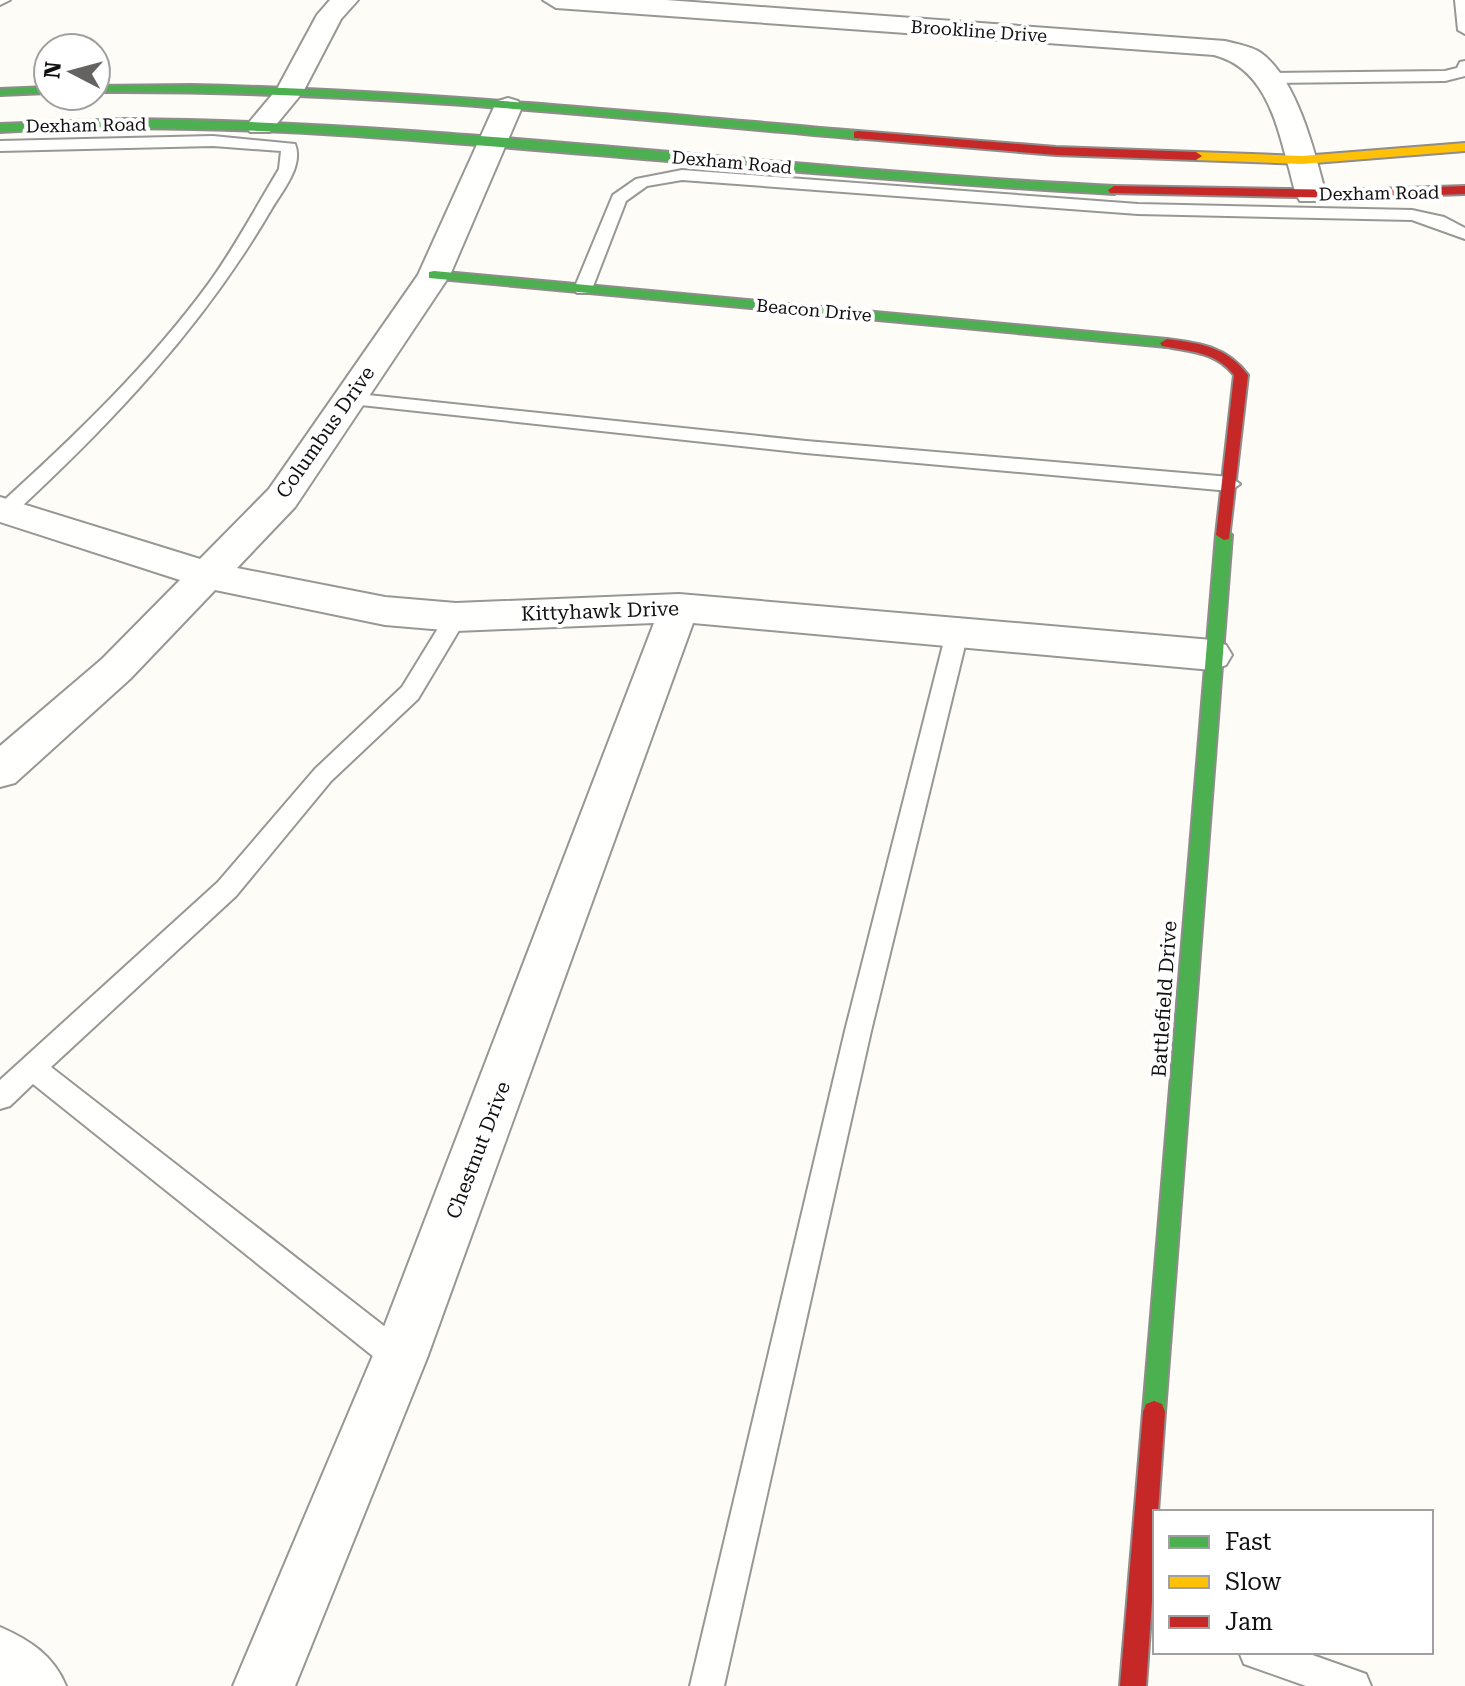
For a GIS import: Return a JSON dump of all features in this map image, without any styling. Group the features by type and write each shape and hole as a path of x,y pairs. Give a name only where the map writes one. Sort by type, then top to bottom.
{"street":[{"path":"260,126 289,92 330,15 345,0"},
{"name":"Brookline Drive","path":"556,0 1215,47 1250,58 1266,78 1302,160 1311,195"},
{"name":"Dexham Road","path":"112,89 198,86 289,92 1056,151 1302,160 1465,147"},
{"name":"Dexham Road","path":"0,92 32,91"},
{"name":"Columbus Drive","path":"0,771 116,669 282,498 434,275 508,107"},
{"name":"Dexham Road","path":"0,128 127,122 260,126 1027,186 1311,195 1465,190"},
{"name":"Beacon Drive","path":"434,275 1194,346"},
{"name":"Battlefield Drive","path":"1154,1510 1212,655 1241,375 1228,356 1194,346"},
{"name":"Kittyhawk Drive","path":"2,511 207,575 385,611 456,617 679,608 1212,655"},
{"name":"Chestnut Drive","path":"264,1686 400,1358 679,608"},
{"name":"Battlefield Drive","path":"1133,1686 1147,1614 1153,1525"},
{"path":"0,1658 35,1686"}],"lane":[{"path":"1462,0 1465,30"},
{"path":"1266,78 1445,76 1465,71 1465,65"},
{"path":"0,146 213,141 289,147 287,169 217,283 155,363 72,453 2,511"},
{"path":"583,289 619,199 642,182 682,175 1033,205 1174,212 1412,215 1438,221 1465,234"},
{"path":"349,399 806,447 1230,484"},
{"path":"0,1097 227,889 323,775 410,693 456,617"},
{"path":"707,1686 858,1031 957,633"},
{"path":"33,1068 400,1358"},
{"path":"1262,1654 1354,1686"}],"traffic: fast":[{"path":"112,89 287,90 382,95 858,135"},
{"path":"0,92 32,91"},
{"path":"0,128 126,123 250,125 884,176 1114,190"},
{"path":"434,275 1167,343"},
{"path":"1154,1412 1224,535"}],"traffic: slow":[{"path":"1196,156 1302,160 1465,147"}],"traffic: jam":[{"path":"858,135 1056,151 1196,156"},
{"path":"1114,190 1347,194 1465,190"},
{"path":"1167,343 1209,350 1226,359 1241,375 1224,535"},
{"path":"1133,1686 1154,1412"}]}
